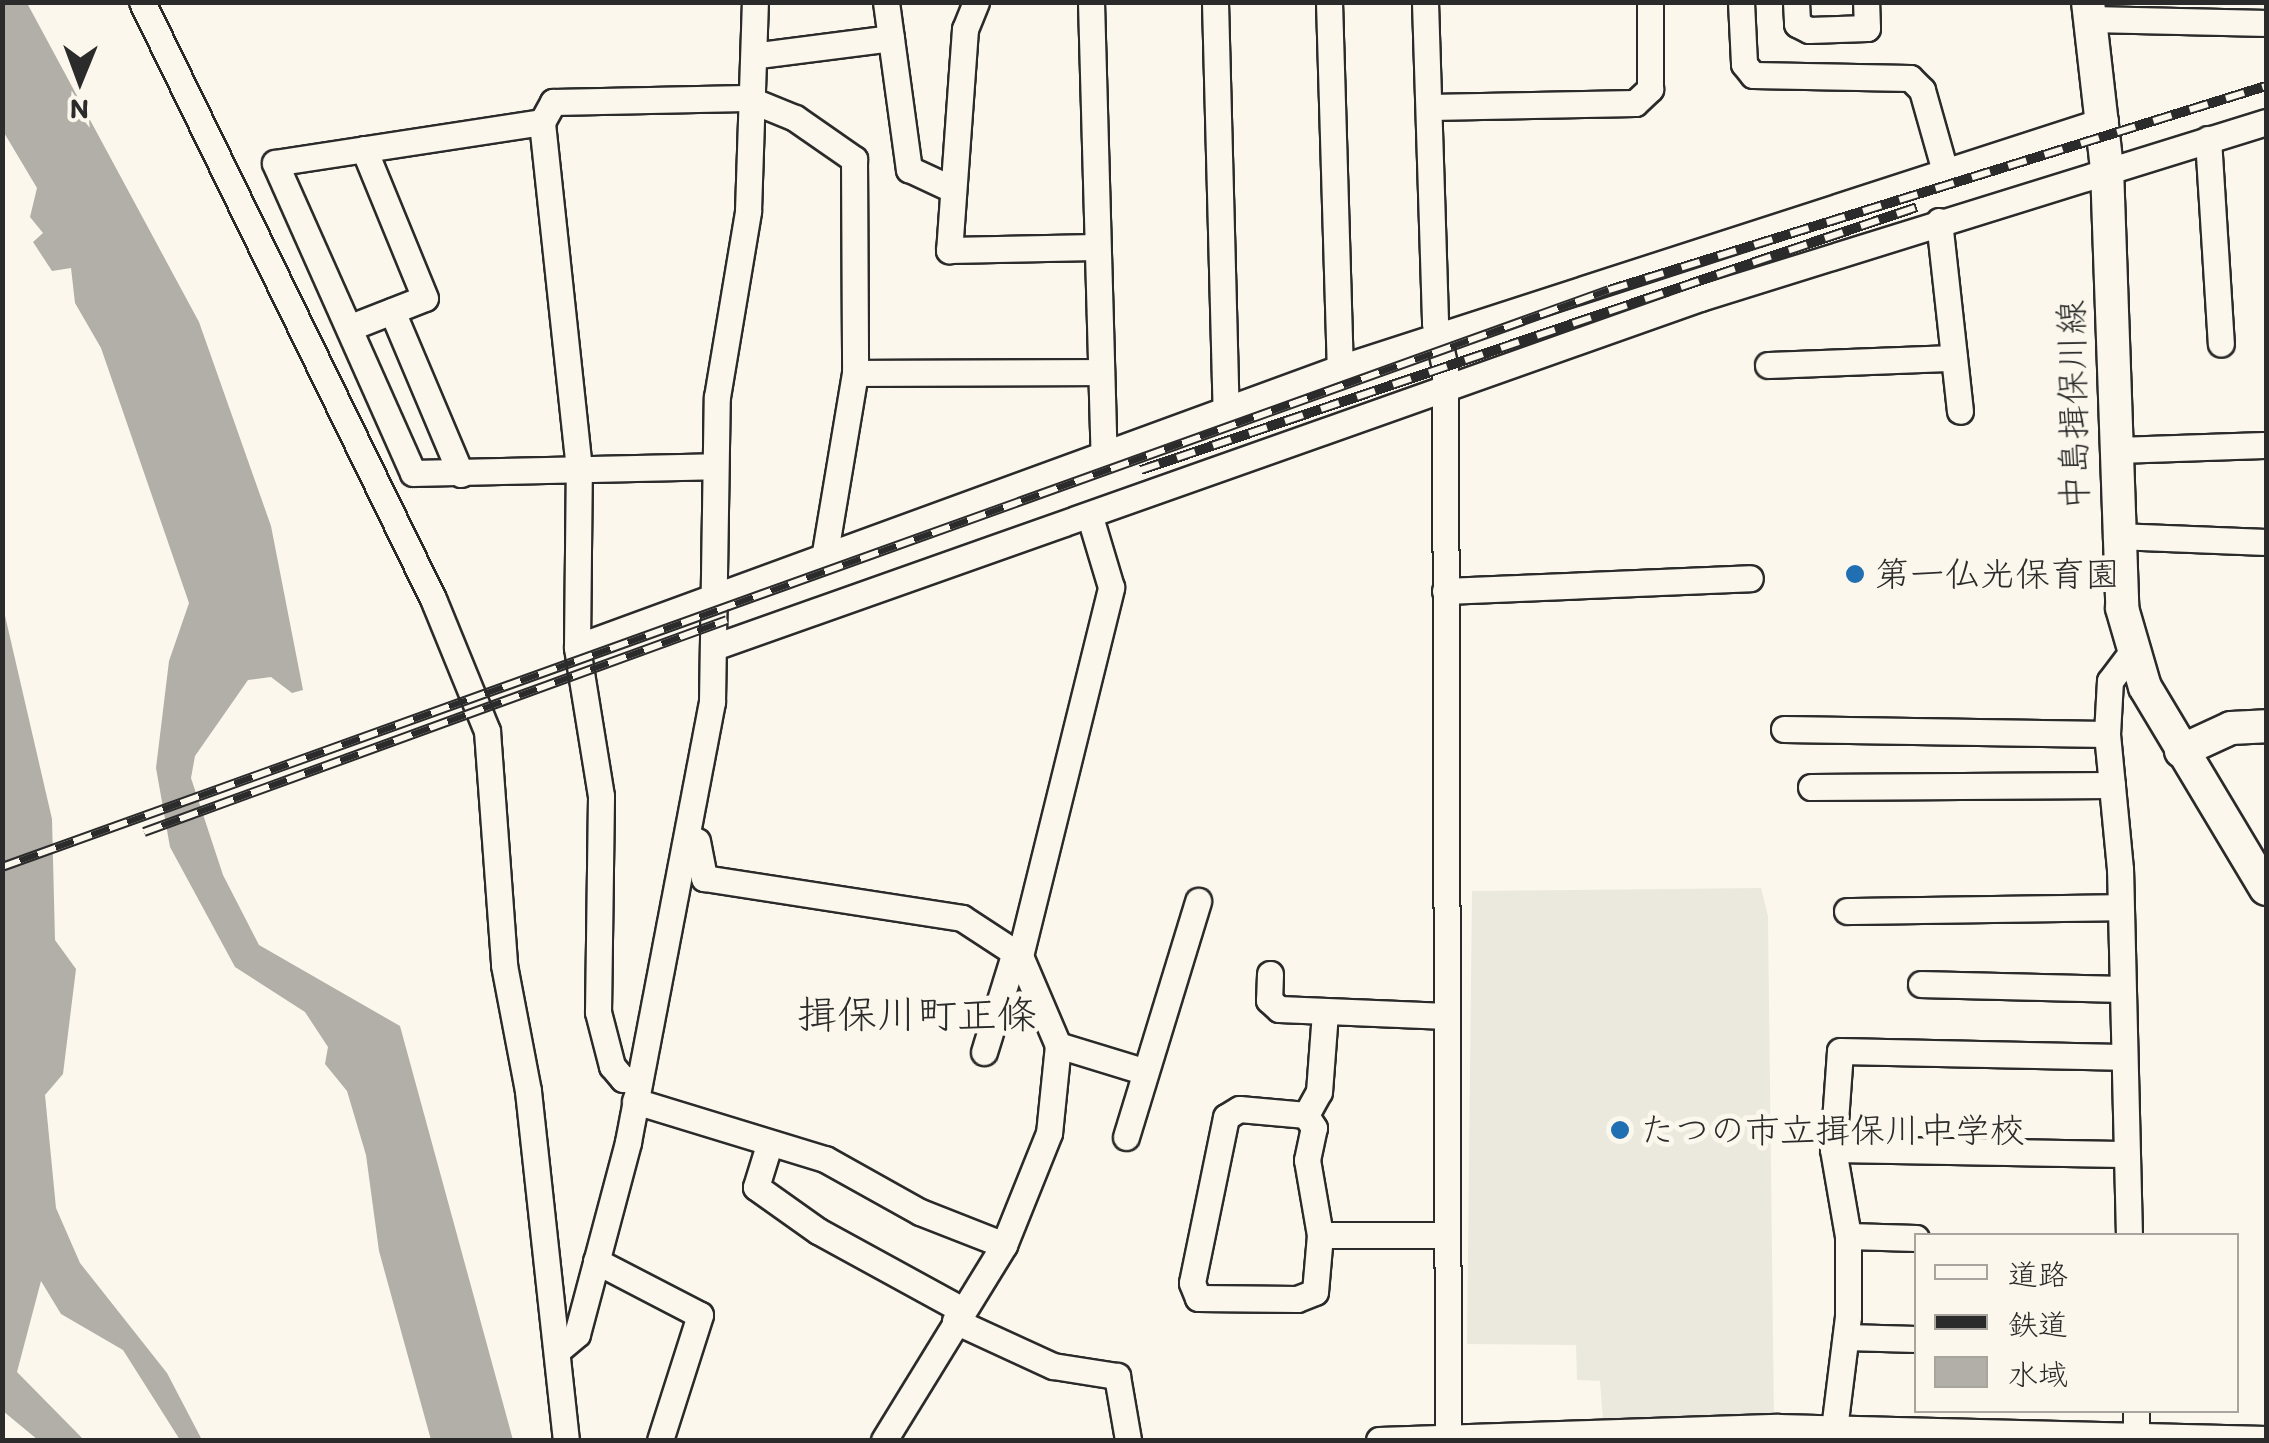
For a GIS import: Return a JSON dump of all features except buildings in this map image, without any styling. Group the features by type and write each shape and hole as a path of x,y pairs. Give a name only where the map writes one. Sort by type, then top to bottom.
{"main road":[{"name":"中島揖保川線","path":"2090,11 2108,168 2116,536 2132,652 2181,751 2266,889"},
{"path":"2181,751 2231,728 2266,726"}],"street":[{"path":"142,2 474,686 489,750 504,964 558,1350 566,1440"},
{"path":"558,1350 576,1334 637,1091 692,816 717,646 714,466 757,105 755,2"},
{"path":"886,2 909,170 948,187"},
{"path":"976,2 966,29 961,152 948,187 950,250 1094,247"},
{"path":"1091,2 1094,247 1104,454"},
{"path":"1215,2 1226,408"},
{"path":"1329,2 1340,368"},
{"path":"1426,2 1437,335 1443,387 1447,1438"},
{"path":"1430,107 1635,104 1650,89 1650,2"},
{"path":"1741,2 1744,64 1753,75 1910,78 1922,90 1944,168"},
{"path":"1796,2 1797,24 1809,30 1867,28 1866,2"},
{"path":"2090,11 2266,24"},
{"path":"759,55 891,38"},
{"path":"825,552 856,374 854,159 796,118 746,98 553,102 542,122 578,469 576,647 601,796 598,1012 612,1066 637,1091 770,1145 824,1158 920,1212 1004,1245"},
{"path":"576,647 716,597 825,552 1340,368 1944,168 2105,120"},
{"path":"542,122 275,163 413,474 714,466"},
{"path":"717,646 1090,517 1443,387 1939,221 2266,122"},
{"path":"2208,139 2222,344"},
{"path":"351,327 425,298 364,149"},
{"path":"1939,221 1960,412"},
{"path":"392,311 462,474"},
{"path":"1768,365 1954,358"},
{"path":"856,374 1100,372"},
{"path":"2115,450 2266,445"},
{"path":"984,1052 1018,954 1110,587 1090,517"},
{"path":"2116,536 2266,542"},
{"path":"1445,590 1750,578"},
{"path":"2128,1233 2122,1154 2120,908 2108,734 2110,681 2132,652"},
{"path":"1784,729 2108,734"},
{"path":"1811,787 2112,785"},
{"path":"692,816 704,878 936,909 1018,954 1058,1045 1049,1134 1004,1245 884,1440"},
{"path":"1126,1138 1198,901"},
{"path":"1847,911 2120,908"},
{"path":"1270,974 1268,1000 1279,1009 1447,1016"},
{"path":"1921,984 2120,990"},
{"path":"1306,1115 1319,1092 1324,1013"},
{"path":"1058,1045 1144,1070"},
{"path":"1834,1429 1846,1337 1848,1236 1833,1149 1840,1052 2120,1057"},
{"path":"1239,1109 1306,1115 1314,1128 1307,1160 1320,1235 1315,1292 1297,1299 1198,1298 1192,1283 1226,1118 1239,1109"},
{"path":"770,1145 756,1187 818,1231 1053,1366 1117,1376 1128,1440"},
{"path":"1833,1149 2122,1154"},
{"path":"1320,1235 1447,1235"},
{"path":"1848,1236 1914,1238"},
{"path":"596,1261 700,1316 660,1440"},
{"path":"1846,1337 1914,1340"},
{"path":"2136,1413 2136,1438"},
{"path":"1379,1440 1834,1429 2266,1439"}],"shaded area":[{"name":"たつの市立揖保川中学校","path":"1761,888 1768,916 1774,1420 1603,1421 1600,1381 1577,1380 1576,1345 1467,1344 1472,891"}],"water":[{"path":"3,2 27,3 199,322 271,526 303,690 292,693 271,677 248,680 195,756 191,778 223,875 259,945 400,1026 513,1440 431,1440 379,1251 366,1155 347,1091 325,1064 328,1047 305,1012 235,967 170,847 156,768 169,661 189,603 101,348 75,303 71,268 52,271 33,242 43,233 30,217 37,188 3,131"},
{"path":"3,607 52,819 55,940 76,969 63,1074 45,1095 56,1208 80,1263 167,1373 202,1440 180,1440 123,1350 61,1314 41,1281 17,1372 84,1440 38,1440 3,1411"}],"railway":[{"path":"2,867 1609,290 2266,86"},
{"path":"1141,470 1917,207"},
{"path":"144,832 727,620"}],"place":[{"name":"第一仏光保育園","path":"1855,574"},
{"name":"たつの市立揖保川中学校","path":"1620,1130"}],"district":[{"name":"揖保川町正條","path":"917,1014"}]}
